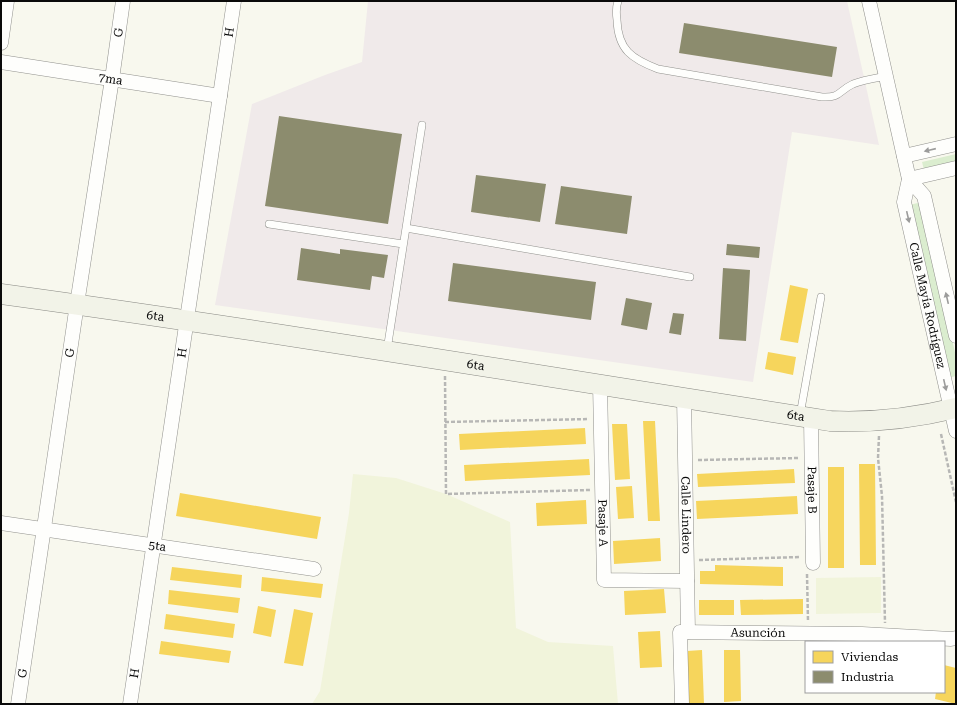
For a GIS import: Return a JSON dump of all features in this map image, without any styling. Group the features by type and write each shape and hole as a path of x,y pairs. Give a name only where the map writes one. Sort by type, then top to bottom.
{"main road":[{"name":"6ta","path":"1,294 77,304 387,351 830,421 879,421 948,410"}],"street":[{"path":"1,43 7,1"},
{"name":"G","path":"18,704 123,1"},
{"name":"H","path":"130,704 234,1"},
{"name":"Calle Mayía Rodríguez","path":"869,1 909,179 904,202 948,410 956,431"},
{"name":"7ma","path":"1,62 220,96"},
{"path":"904,156 956,144"},
{"path":"909,179 956,168"},
{"name":"Calle Mayía Rodríguez","path":"909,179 924,196 956,336"},
{"name":"Pasaje A","path":"600,384 604,580 687,581"},
{"name":"Calle Lindero","path":"682,704 687,581 684,397"},
{"name":"Pasaje B","path":"805,417 812,458 813,560"},
{"name":"5ta","path":"1,523 314,569"},
{"name":"Asunción","path":"684,632 886,635 951,640 956,638"}],"lane":[{"path":"618,1 616,6 617,30 623,47 637,59 658,69 822,97 836,96 853,84 887,76"},
{"path":"387,351 422,125"},
{"path":"269,224 403,244"},
{"path":"406,228 690,277"},
{"path":"805,417 822,297"}],"path":[{"path":"445,360 446,494 602,490"},
{"path":"948,410 956,502"},
{"path":"445,422 601,418"},
{"path":"879,421 878,458 882,496 886,635"},
{"path":"685,461 812,458"},
{"path":"686,560 813,560 807,572 808,634"}],"shaded area":[{"path":"368,1 847,1 879,145 792,132 753,382 215,305 252,104 362,62"}],"green space":[{"path":"956,154 956,163 924,170 922,162"},
{"path":"922,202 956,357 956,376 948,378 909,205"},
{"path":"353,474 396,478 446,494 510,522 516,628 548,642 613,646 618,704 312,704 320,691 349,513"},
{"path":"881,577 881,613 816,614 816,578"}],"building: Viviendas":[{"path":"790,285 808,289 798,343 780,340"},
{"path":"768,352 796,357 793,375 765,369"},
{"path":"643,421 655,421 660,521 648,521"},
{"path":"612,424 627,424 630,479 615,480"},
{"path":"585,428 586,444 460,450 459,434"},
{"path":"589,459 590,475 465,481 464,465"},
{"path":"859,464 875,464 876,565 860,565"},
{"path":"828,467 844,467 844,568 828,568"},
{"path":"794,469 795,483 698,487 697,474"},
{"path":"632,486 634,518 618,519 616,487"},
{"path":"180,493 321,517 317,539 176,516"},
{"path":"797,496 798,514 697,519 696,501"},
{"path":"586,500 587,524 537,526 536,503"},
{"path":"660,538 661,561 614,564 613,541"},
{"path":"715,565 783,567 783,586 700,584 700,571 715,571"},
{"path":"172,567 242,575 241,588 170,580"},
{"path":"262,577 323,584 321,598 261,591"},
{"path":"664,589 666,613 625,615 624,591"},
{"path":"169,590 240,598 238,613 168,604"},
{"path":"803,599 803,614 741,615 740,600"},
{"path":"699,600 734,600 734,615 699,615"},
{"path":"258,606 276,610 271,637 253,633"},
{"path":"294,609 313,613 303,666 284,663"},
{"path":"166,614 235,624 233,638 164,629"},
{"path":"660,631 662,667 640,668 638,632"},
{"path":"161,641 231,651 229,663 159,654"},
{"path":"702,650 704,704 689,704 687,651"},
{"path":"724,650 740,650 741,701 724,702"},
{"path":"945,665 956,668 956,704 935,699 936,693 945,693"}],"building: Industria":[{"path":"684,23 837,47 832,77 679,53"},
{"path":"279,116 402,134 388,224 265,206"},
{"path":"476,175 546,184 540,222 471,212"},
{"path":"561,186 632,196 627,234 555,224"},
{"path":"727,244 760,247 759,258 726,255"},
{"path":"301,248 340,254 340,249 388,255 384,278 372,276 370,290 297,280"},
{"path":"453,263 596,282 591,320 448,301"},
{"path":"723,268 750,270 746,341 719,339"},
{"path":"626,298 652,303 647,330 621,325"},
{"path":"673,313 684,314 681,335 669,333"}]}
